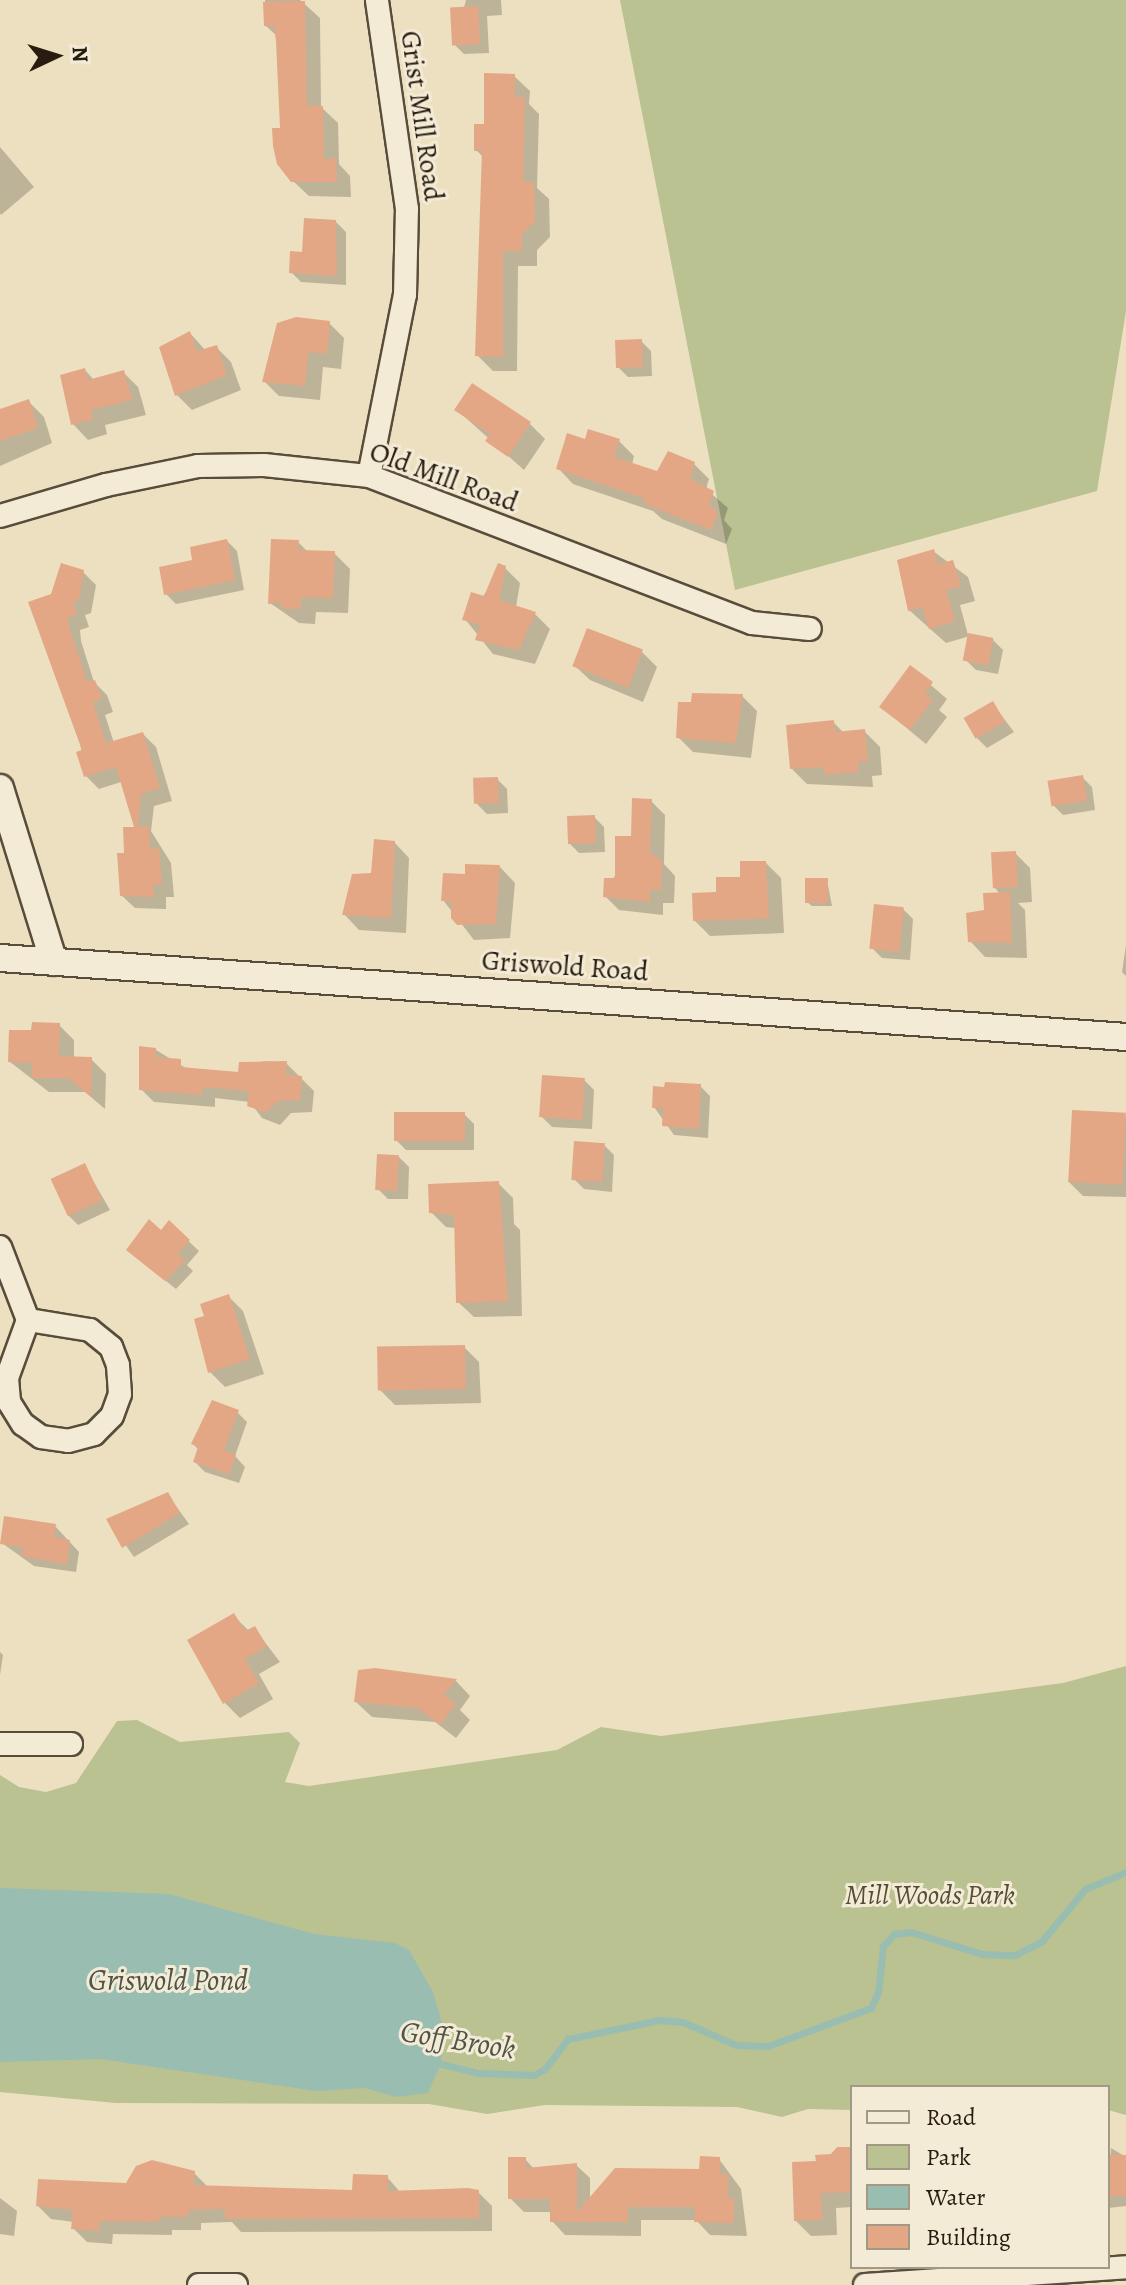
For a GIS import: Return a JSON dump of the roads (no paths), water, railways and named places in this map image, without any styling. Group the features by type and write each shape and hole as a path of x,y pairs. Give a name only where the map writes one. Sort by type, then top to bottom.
{"street":[{"name":"Grist Mill Road","path":"369,476 405,295 406,238 398,122 379,38 377,0"},
{"name":"Old Mill Road","path":"0,516 106,485 198,466 264,465 369,476 752,623 810,629"},
{"path":"0,788 54,962"},
{"name":"Griswold Road","path":"0,958 1126,1037"},
{"path":"0,1247 28,1320 7,1378 9,1402 23,1424 41,1437 68,1441 94,1434 112,1416 120,1394 118,1365 111,1347 90,1330 28,1320"},
{"path":"0,1744 71,1744"},
{"path":"865,2285 1097,2269"},
{"path":"199,2285 236,2285"}],"water":[{"name":"Griswold Pond","path":"0,1888 169,1894 314,1934 395,1943 409,1950 433,1992 443,2027 441,2064 428,2093 396,2097 365,2088 316,2091 100,2059 0,2062"}],"waterway":[{"name":"Goff Brook","path":"433,2062 478,2073 534,2075 545,2069 568,2039 659,2020 683,2022 736,2045 768,2046 871,2008 878,1992 883,1946 894,1934 911,1932 982,1954 1015,1955 1042,1941 1085,1889 1126,1872"}],"park label":[{"name":"Mill Woods Park","path":"930,1895"}]}
